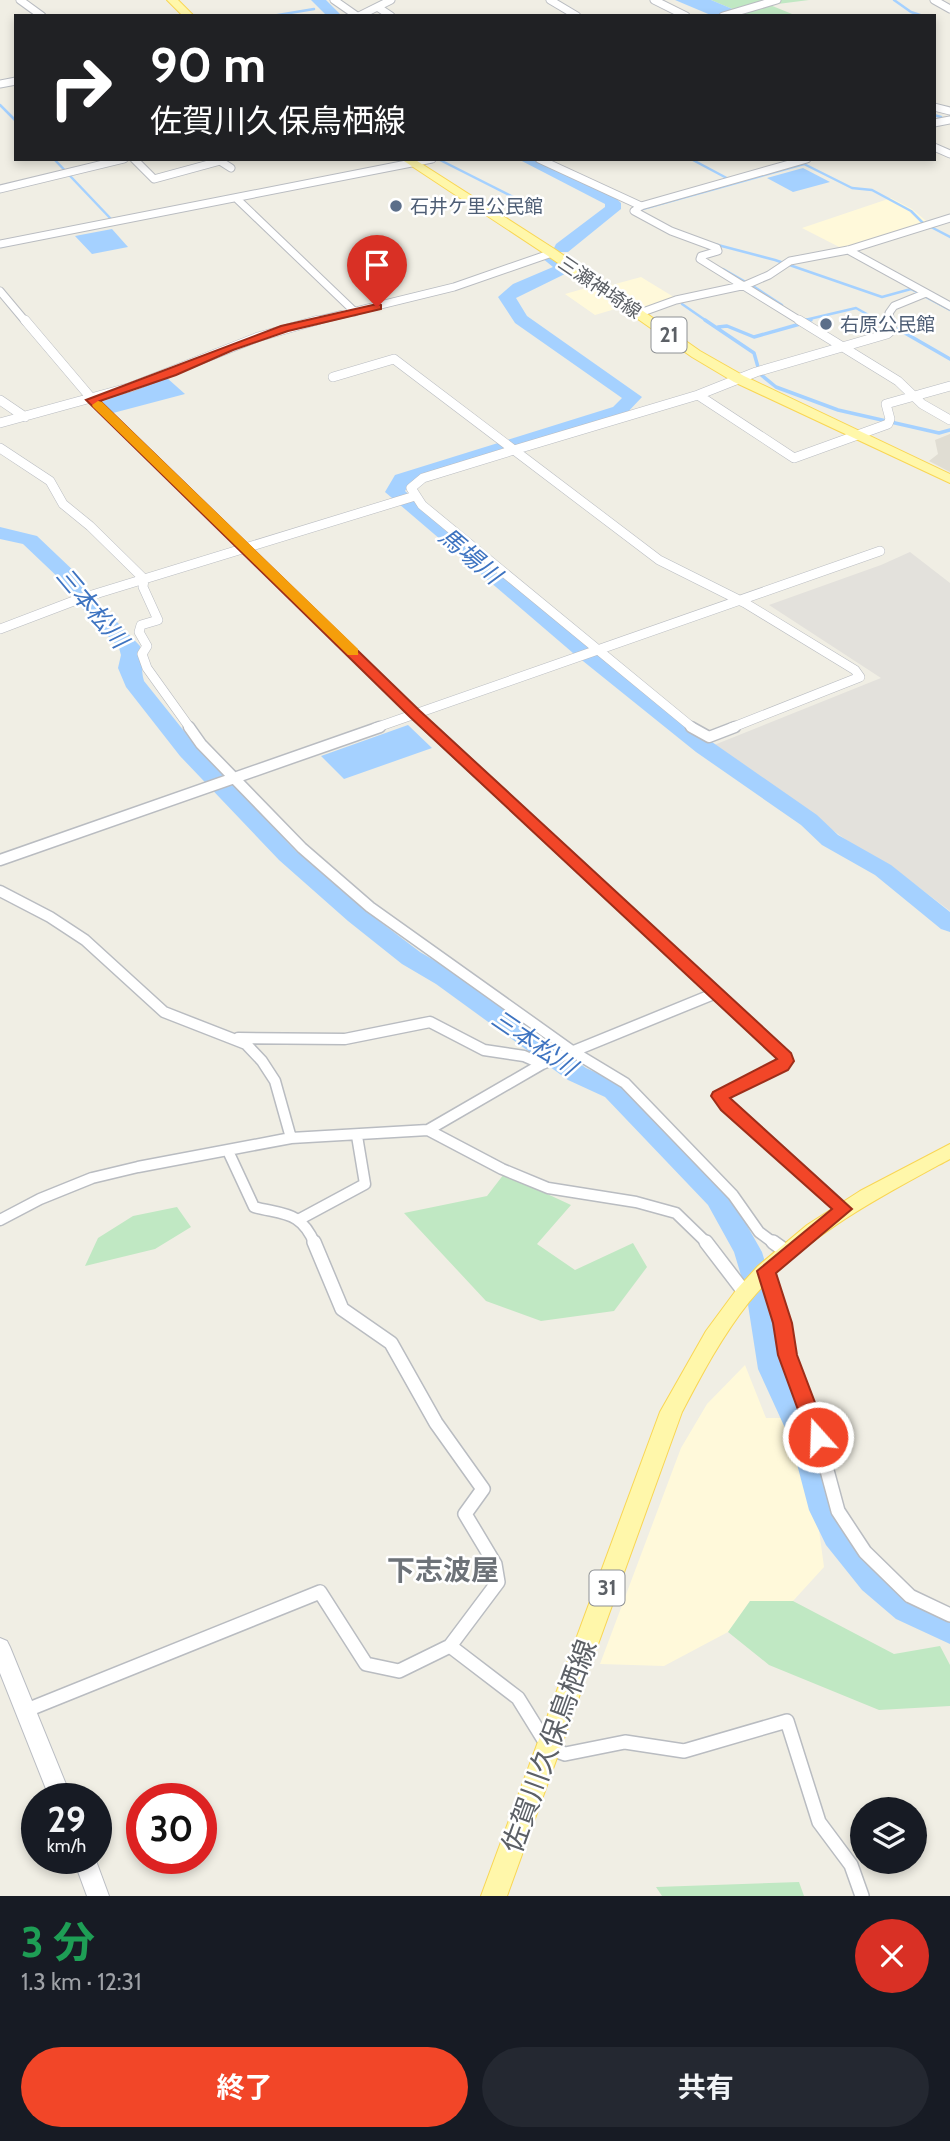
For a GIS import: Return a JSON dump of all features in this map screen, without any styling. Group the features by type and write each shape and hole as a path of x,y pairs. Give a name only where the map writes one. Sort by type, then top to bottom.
{"main road":[{"path":"172,0 187,14"},
{"name":"三瀬神埼線","path":"409,161 552,253 696,354 739,379 950,479"},
{"name":"佐賀川久保鳥栖線","path":"494,1896 671,1412 708,1343 745,1293 787,1252 844,1209 950,1151"}],"street":[{"path":"20,0 39,14"},
{"path":"334,0 355,14"},
{"path":"363,14 391,0"},
{"path":"550,0 574,14"},
{"path":"653,0 682,14"},
{"path":"729,14 777,0"},
{"path":"934,0 950,9"},
{"path":"379,8 388,14"},
{"path":"0,189 116,161"},
{"path":"136,161 154,179 215,161"},
{"path":"220,161 231,168"},
{"path":"0,244 409,161"},
{"path":"542,161 641,206"},
{"path":"800,161 641,206 634,211 671,231 717,248 718,250 699,259 746,285 844,347 898,382 922,404 950,420"},
{"path":"236,198 355,312"},
{"path":"640,313 676,300 746,285 769,275 785,263 848,250 950,218"},
{"path":"848,250 950,306"},
{"path":"0,423 92,400 285,328 461,286 517,268 552,253"},
{"path":"0,291 92,400 247,547 415,714 785,1057 786,1061 782,1066 719,1096 844,1209"},
{"path":"333,377 394,359 515,450 659,560 736,601 745,603 855,670 860,677 715,736 704,736 597,650 422,505 411,488 423,478 515,450 698,395 765,369 887,334 892,330 889,313 894,306 926,293"},
{"path":"698,395 794,458 888,424 890,419 886,404 950,386"},
{"path":"0,400 25,417"},
{"path":"0,448 50,481 63,504 144,579"},
{"path":"0,629 79,599 415,496"},
{"path":"0,860 880,551"},
{"path":"144,579 143,587 159,620 141,625 139,632 147,646 142,654 147,668 201,744 233,778 302,848 370,907 572,1051 625,1083 733,1195 759,1232 787,1252"},
{"path":"0,891 62,923 96,948 153,1007 178,1019 238,1038 345,1039 429,1022 484,1050 524,1056 542,1064"},
{"path":"0,1220 40,1199 92,1178 138,1167 291,1138 428,1130 542,1064 716,992"},
{"path":"238,1038 254,1050 279,1086 291,1138"},
{"path":"428,1130 502,1169 548,1188 636,1202 677,1213 701,1235 745,1293"},
{"path":"300,1219 365,1184 357,1136"},
{"path":"27,1710 320,1592 366,1664 399,1671 450,1646 498,1582 495,1564 464,1514 483,1489 436,1423 391,1343 342,1309 308,1228 300,1219 254,1207 229,1151"},
{"path":"766,1271 782,1323 788,1355 818,1437 838,1511 865,1552 910,1596 950,1615"},
{"path":"450,1646 518,1698 549,1748 565,1754 625,1742 684,1751 787,1721 819,1822 851,1866 862,1896"},
{"path":"0,1647 55,1783"},
{"path":"90,1874 98,1896"}],"shaded area":[{"path":"891,198 912,209 932,226 849,252 802,228"},
{"path":"641,277 682,302 637,317 622,307 595,315 565,294 593,286 597,289"},
{"path":"950,434 950,472 929,461 938,454 935,440"},
{"path":"910,552 950,583 950,911 896,870 852,844 714,745 881,678 769,605"},
{"path":"745,1365 766,1418 803,1418 834,1517 819,1530 824,1567 793,1601 750,1601 728,1632 664,1666 600,1664 681,1448 707,1404"}],"green space":[{"path":"711,0 809,0 770,5 792,14 744,14"},
{"path":"504,1174 571,1205 537,1244 575,1270 633,1243 647,1267 614,1311 541,1321 486,1301 404,1213 487,1196"},
{"path":"177,1207 191,1227 155,1249 85,1266 98,1238 133,1216"},
{"path":"750,1601 793,1601 894,1654 940,1646 950,1665 950,1706 879,1710 769,1665 728,1632"},
{"path":"799,1882 804,1896 662,1896 656,1887"}],"water":[{"path":"675,0 711,0 744,14 708,14"},
{"path":"803,168 830,182 793,192 767,178"},
{"path":"112,229 128,247 92,254 75,236"},
{"path":"167,378 185,394 113,413 101,402"},
{"path":"408,725 432,748 344,779 321,756"}],"waterway":[{"name":"馬場川","path":"318,0 333,14"},
{"path":"894,0 917,14"},
{"path":"284,14 314,9"},
{"path":"0,105 14,119"},
{"path":"936,116 941,117"},
{"path":"56,161 111,219"},
{"path":"442,161 525,203"},
{"name":"馬場川","path":"530,161 606,197 613,203 613,209 562,248"},
{"path":"695,161 736,183"},
{"path":"736,183 804,164 852,188 872,190 911,211 923,223"},
{"path":"642,212 639,210 736,183"},
{"path":"931,227 950,237"},
{"path":"714,244 775,260 882,297 911,289 950,310"},
{"name":"馬場川","path":"550,258 565,267 519,288 507,297 521,319 633,397 619,411 402,479 395,492 580,649 704,747 809,820 830,840 883,870 950,924"},
{"path":"723,269 744,281"},
{"path":"753,286 782,305"},
{"path":"682,304 708,322"},
{"path":"811,320 805,320 856,308 881,322"},
{"path":"705,320 754,353 760,374 776,387 838,410 939,433 950,430"},
{"path":"878,320 885,324"},
{"path":"718,327 727,326 754,337 800,324"},
{"path":"898,329 950,359"},
{"name":"三本松川","path":"0,533 30,540 70,578 87,602 129,646 132,655 129,668 134,682 188,751 287,855 357,916 411,958 445,978 577,1074 614,1091 718,1199 748,1252 760,1292 773,1369 806,1441 824,1510 837,1536 873,1581 907,1610 950,1631"}],"slow traffic":[{"path":"98,405 353,652"}],"place":[{"name":"石井ケ里公民館","path":"396,206"},
{"name":"右原公民館","path":"826,324"}],"district":[{"name":"下志波屋","path":"443,1570"}],"route":[{"path":"377,307 285,328 92,400 247,547 415,714 785,1057 786,1061 782,1066 719,1096 844,1209 766,1271 782,1323 788,1355 818,1437"}]}
